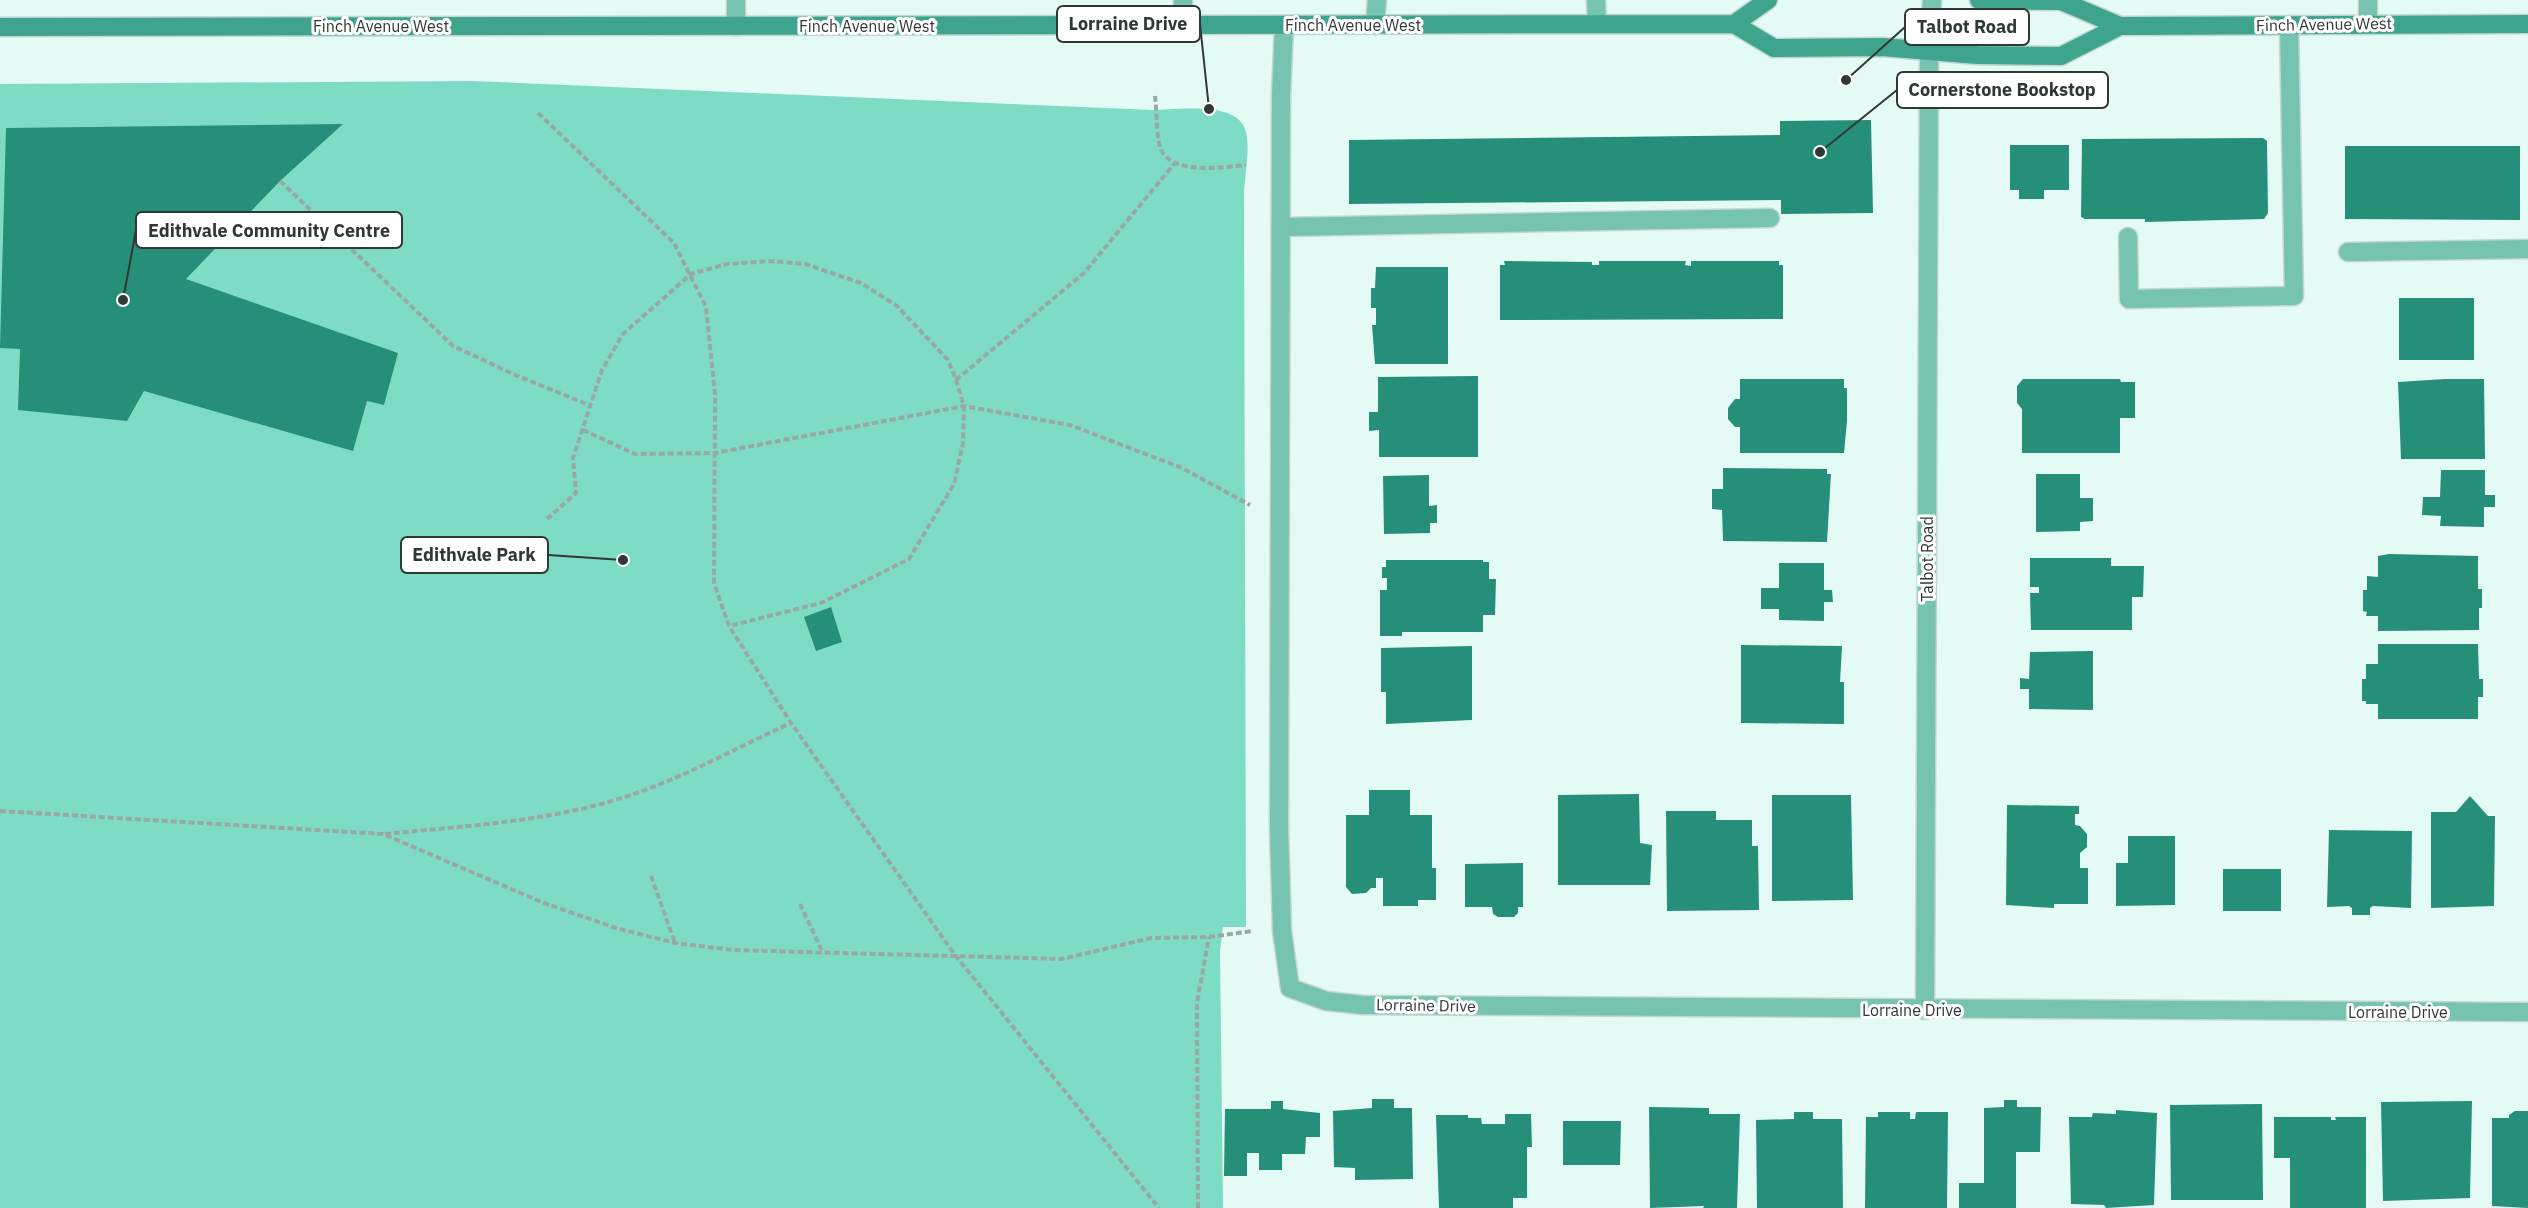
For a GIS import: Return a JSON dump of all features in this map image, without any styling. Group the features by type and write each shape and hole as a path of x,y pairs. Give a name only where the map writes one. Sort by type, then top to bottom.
{"main road":[{"path":"1734,24 1768,0"},
{"name":"Finch Avenue West","path":"1979,0 2061,0 2120,26 2528,24"},
{"name":"Finch Avenue West","path":"0,27 1734,24 1774,48 1882,47 1977,56 2061,56 2120,26"}],"street":[{"path":"736,0 736,26"},
{"path":"1183,0 1183,26"},
{"path":"1375,25 1377,0"},
{"path":"1596,0 1597,24"},
{"name":"Talbot Road","path":"1925,1010 1929,50 1932,0"},
{"path":"2368,0 2368,23"},
{"name":"Lorraine Drive","path":"1284,25 1281,96 1279,826 1282,931 1290,988 1326,1001 1363,1005 2528,1012"},
{"path":"2128,237 2129,299 2294,296 2289,25"},
{"path":"1282,227 1770,218"},
{"path":"2348,252 2528,249"}],"path":[{"path":"1155,96 1161,149 1175,163 1198,168 1245,165"},
{"path":"538,114 674,243 706,307 715,395 714,583 729,626 791,723 955,954 1159,1208"},
{"path":"956,380 1084,273 1175,163"},
{"path":"280,181 453,346 513,374 589,405"},
{"path":"547,519 576,493 573,458 602,370 622,334 691,274 727,264 771,261 805,264 861,283 897,306 920,327 948,360 964,406 963,443 954,484 909,559 821,603 729,626"},
{"path":"584,430 635,454 715,453 964,406 1070,425 1182,468 1252,506 1281,507"},
{"path":"0,811 383,834 517,820 562,813 649,788 791,723"},
{"path":"383,834 544,903 616,928 675,943 733,950 955,954 1062,959 1151,938 1209,937 1252,931 1282,931"},
{"path":"651,876 675,943"},
{"path":"800,904 823,953"},
{"path":"1198,1208 1197,1003 1209,937"}],"green space":[{"path":"472,81 1152,110 1206,109 1232,115 1241,122 1246,132 1248,146 1244,193 1246,927 1223,927 1220,951 1223,1208 0,1208 0,84"}],"building":[{"path":"1871,120 1873,213 1781,214 1781,200 1349,204 1349,140 1780,135 1780,121"},
{"path":"343,124 280,181 186,279 398,353 384,405 367,401 353,451 144,391 127,421 18,410 20,349 0,348 6,128"},
{"path":"2263,138 2267,141 2268,213 2264,219 2145,222 2145,219 2085,219 2081,217 2082,139"},
{"path":"2010,145 2069,145 2069,190 2044,190 2044,199 2019,199 2019,190 2010,190"},
{"path":"2345,146 2520,146 2520,220 2345,219"},
{"path":"1504,261 1592,262 1592,265 1599,265 1599,261 1686,261 1685,265 1691,266 1691,261 1779,261 1779,265 1783,265 1783,319 1500,320 1500,265 1505,265"},
{"path":"1376,267 1448,267 1448,364 1375,364 1372,325 1376,325 1376,308 1371,308 1371,288 1375,288"},
{"path":"2399,298 2474,298 2474,360 2399,360"},
{"path":"1478,376 1478,457 1379,457 1379,430 1369,431 1369,412 1378,412 1378,377"},
{"path":"1740,379 1844,379 1844,388 1847,388 1847,421 1844,453 1740,453 1740,427 1735,427 1728,419 1728,408 1735,399 1740,399"},
{"path":"2023,379 2120,379 2121,382 2135,382 2135,418 2120,418 2120,453 2022,453 2022,409 2017,403 2017,386"},
{"path":"2484,379 2485,459 2401,459 2398,382"},
{"path":"1723,468 1827,469 1827,474 1831,474 1827,542 1723,541 1722,510 1712,509 1712,489 1723,489"},
{"path":"2441,470 2485,470 2485,495 2495,495 2495,507 2484,507 2484,527 2440,526 2441,516 2422,515 2423,497 2440,497"},
{"path":"2036,474 2080,474 2080,498 2093,498 2093,521 2080,522 2080,531 2036,532"},
{"path":"1429,475 1429,506 1437,505 1437,523 1430,523 1430,533 1384,534 1383,476"},
{"path":"2389,554 2478,556 2478,589 2482,589 2479,630 2378,631 2378,616 2366,616 2367,612 2363,611 2363,590 2367,590 2367,576 2378,577 2378,556"},
{"path":"2030,558 2111,558 2111,566 2144,566 2143,597 2132,597 2132,630 2031,630 2030,593 2039,593 2039,587 2030,587"},
{"path":"1386,560 1483,560 1483,562 1489,562 1489,579 1496,579 1495,615 1483,615 1483,632 1402,632 1402,636 1380,636 1380,590 1387,590 1387,578 1382,578 1382,567 1386,567"},
{"path":"1779,563 1824,563 1824,590 1832,590 1833,602 1824,602 1824,621 1779,620 1779,609 1761,609 1761,588 1779,588"},
{"path":"831,607 842,642 816,651 804,617"},
{"path":"2378,644 2478,644 2479,679 2483,679 2483,697 2478,697 2478,719 2378,719 2378,704 2366,704 2366,701 2362,701 2362,679 2366,679 2366,664 2378,664"},
{"path":"1741,645 1842,646 1840,682 1844,682 1844,724 1741,723"},
{"path":"1472,646 1472,720 1386,724 1386,692 1381,692 1381,648"},
{"path":"2093,651 2093,710 2029,709 2029,689 2020,689 2020,678 2029,679 2030,652"},
{"path":"1369,790 1410,790 1410,815 1432,815 1432,868 1436,868 1436,900 1418,900 1418,906 1383,906 1383,878 1376,878 1376,888 1371,888 1366,893 1352,894 1346,887 1346,815 1369,815"},
{"path":"1639,794 1640,843 1652,845 1650,885 1558,885 1558,795"},
{"path":"1772,795 1851,795 1853,900 1772,901"},
{"path":"2470,796 2488,816 2495,816 2494,906 2431,908 2431,812 2456,812"},
{"path":"2007,805 2079,806 2079,814 2075,814 2075,825 2080,826 2087,834 2087,847 2080,853 2080,868 2088,868 2088,904 2054,904 2054,908 2006,905"},
{"path":"1666,811 1716,811 1716,820 1752,820 1752,846 1758,846 1759,910 1667,911"},
{"path":"2329,830 2412,831 2411,908 2373,906 2370,908 2370,915 2352,915 2352,908 2349,906 2327,907"},
{"path":"2128,836 2175,836 2175,905 2116,906 2116,863 2128,863"},
{"path":"1523,863 1523,907 1518,907 1518,913 1514,917 1498,917 1493,914 1492,907 1465,907 1465,864"},
{"path":"2223,869 2281,869 2281,911 2223,911"},
{"path":"1372,1099 1394,1099 1394,1108 1412,1108 1413,1179 1355,1180 1355,1168 1334,1167 1333,1111 1372,1108"},
{"path":"2004,1100 2017,1100 2017,1107 2041,1107 2040,1152 2016,1152 2016,1208 1959,1208 1959,1183 1984,1183 1984,1108 2004,1107"},
{"path":"1271,1101 1283,1101 1283,1109 1320,1113 1320,1137 1306,1137 1305,1154 1282,1154 1282,1170 1259,1170 1259,1153 1247,1153 1247,1176 1224,1176 1225,1109 1271,1109"},
{"path":"2472,1101 2470,1198 2383,1201 2381,1102"},
{"path":"2262,1104 2263,1200 2171,1200 2170,1105"},
{"path":"1649,1107 1709,1108 1709,1114 1740,1114 1737,1208 1703,1208 1704,1206 1650,1208"},
{"path":"2116,1110 2157,1113 2154,1205 2106,1208 2104,1205 2071,1204 2069,1117 2092,1117 2093,1113 2116,1114"},
{"path":"2515,1111 2528,1111 2528,1208 2492,1206 2492,1118 2509,1118 2509,1115"},
{"path":"1794,1112 1813,1112 1813,1119 1842,1119 1843,1208 1757,1208 1756,1120 1794,1119"},
{"path":"1878,1112 1910,1112 1910,1119 1915,1119 1916,1112 1948,1112 1947,1208 1865,1208 1866,1117 1878,1117"},
{"path":"1505,1114 1531,1114 1532,1147 1527,1147 1527,1198 1513,1198 1513,1208 1439,1208 1436,1115 1468,1115 1468,1118 1481,1118 1482,1124 1505,1124"},
{"path":"2274,1117 2331,1117 2331,1120 2336,1120 2335,1117 2366,1117 2366,1208 2290,1208 2290,1158 2274,1158"},
{"path":"1563,1121 1621,1121 1620,1165 1563,1165"}],"place":[{"name":"Talbot Road","path":"1846,80"},
{"name":"Lorraine Drive","path":"1209,109"},
{"name":"Cornerstone Bookstop","path":"1820,152"},
{"name":"Edithvale Community Centre","path":"123,300"},
{"name":"Edithvale Park","path":"623,560"}]}
